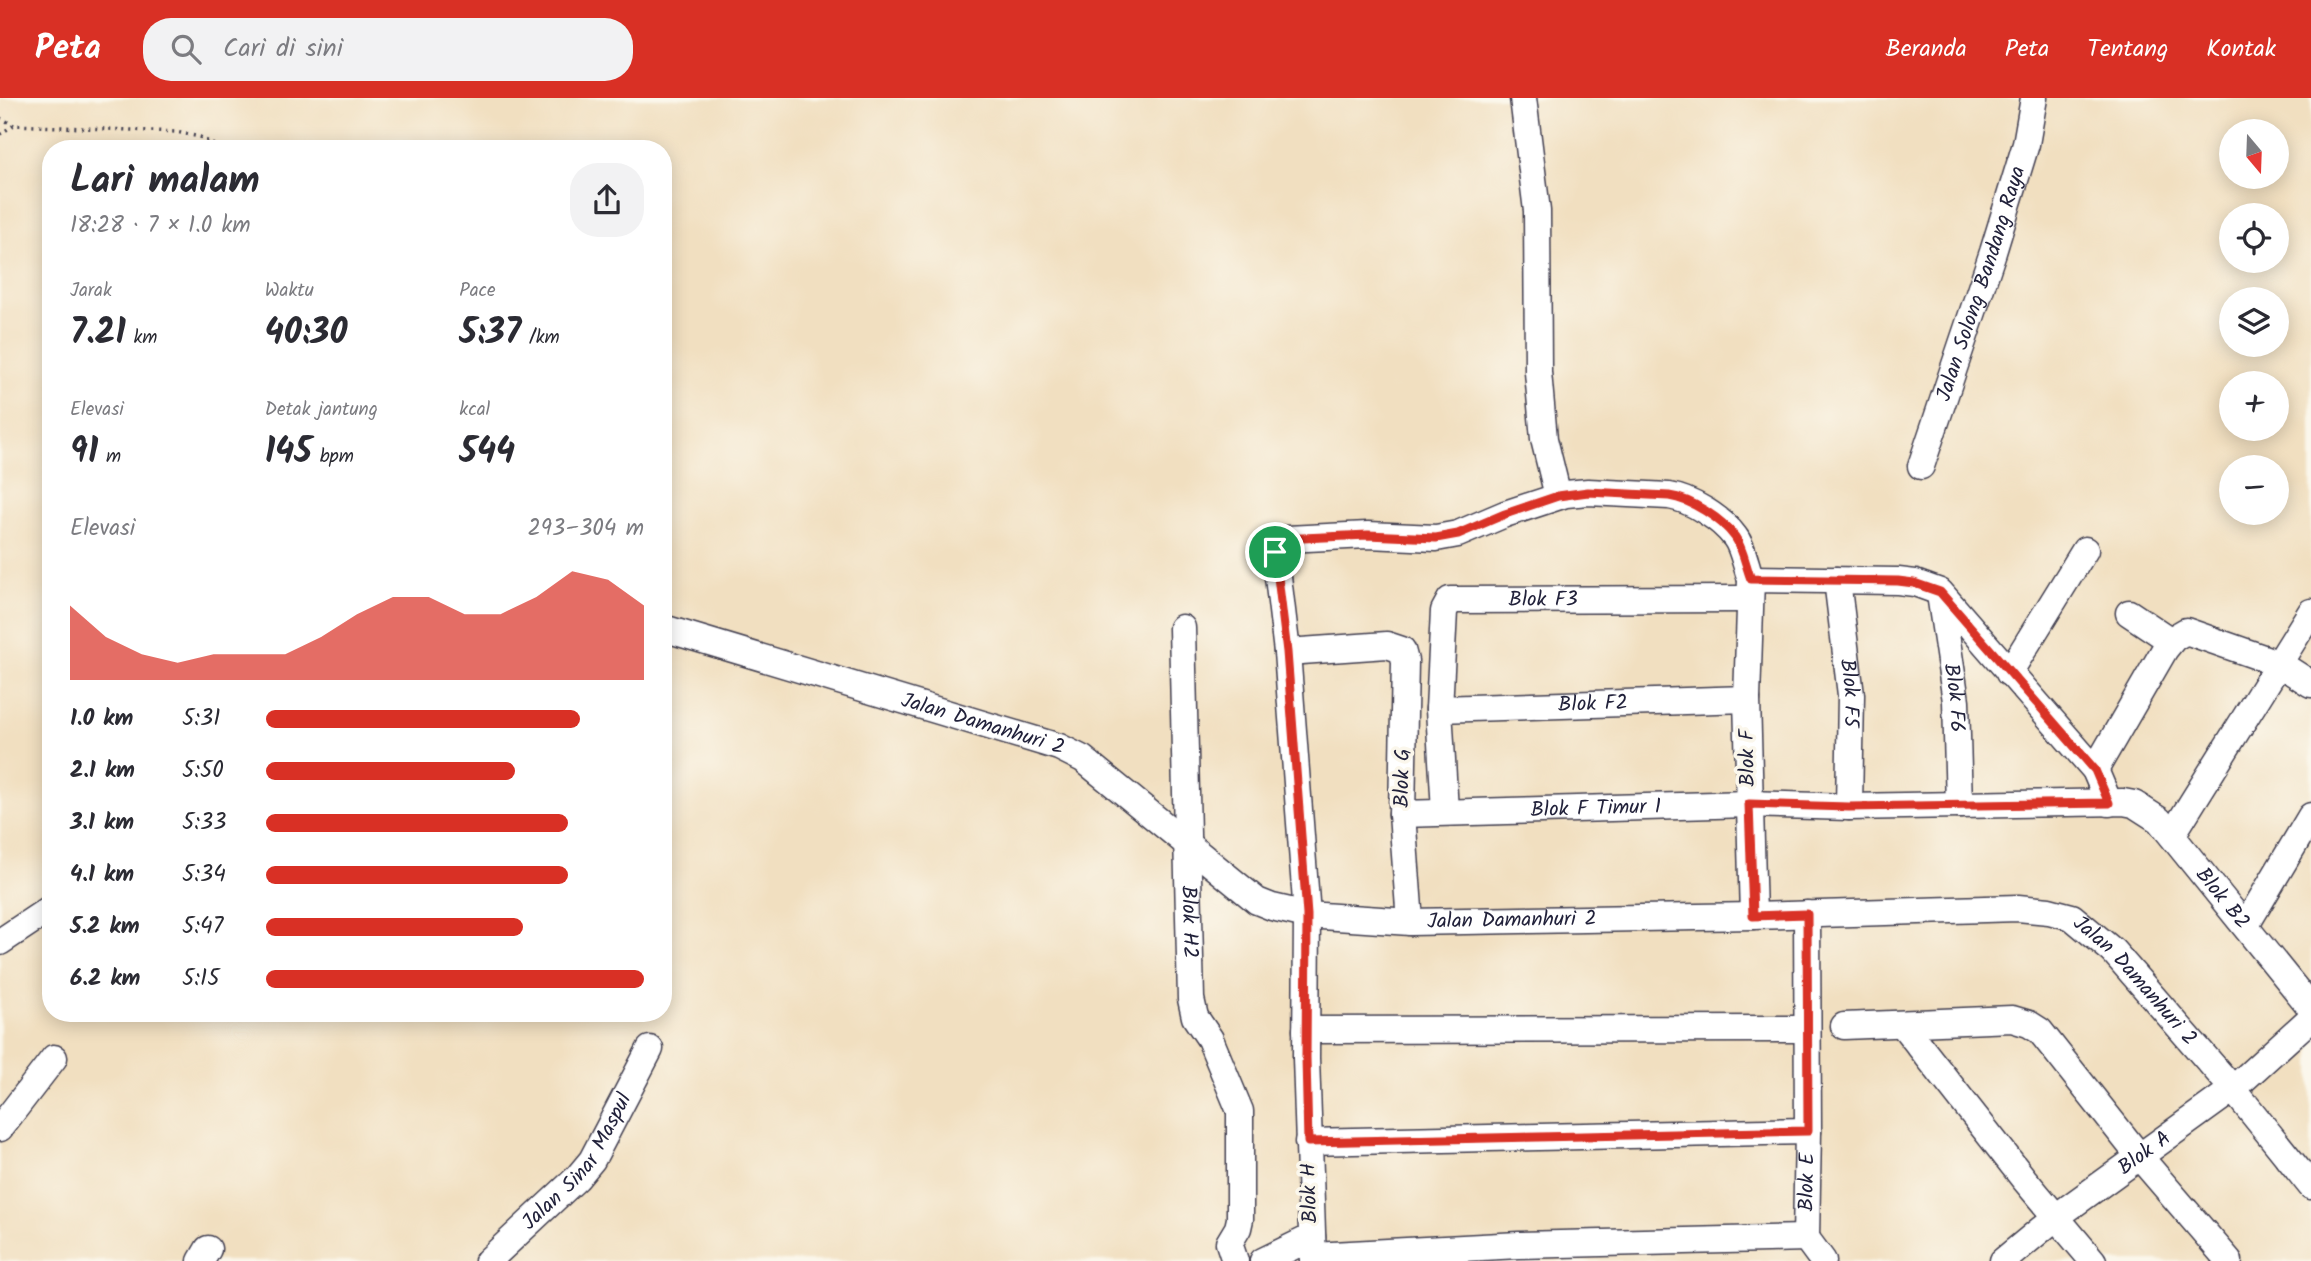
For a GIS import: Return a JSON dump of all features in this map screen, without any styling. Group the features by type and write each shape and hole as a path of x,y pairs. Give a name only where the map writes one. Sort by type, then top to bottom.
{"street":[{"path":"1523,98 1537,211 1538,372 1544,439 1558,496"},
{"name":"Jalan Solong Bandang Raya","path":"1921,466 2026,144 2034,98"},
{"name":"Blok F","path":"1287,652 1275,552 1276,543 1281,539 1368,535 1436,538 1458,534 1558,496 1588,492 1681,497 1694,503 1737,539 1749,589 1747,699 1753,916"},
{"path":"2009,673 2085,550"},
{"path":"1749,589 1837,580 1914,583 1940,592 2095,770 2116,802"},
{"name":"Blok F5","path":"1837,580 1851,695 1849,807"},
{"name":"Blok F3","path":"1439,709 1444,611 1450,600 1749,589"},
{"name":"Blok F6","path":"1940,592 1956,701 1959,805"},
{"path":"2172,835 2311,612"},
{"path":"2129,613 2171,641"},
{"name":"Blok H2","path":"1182,628 1191,999 1195,1017 1210,1039 1224,1070 1241,1119 1240,1219 1229,1243 1235,1261"},
{"name":"Jalan Damanhuri 2","path":"672,631 1059,747 1083,759 1257,901 1307,915 1410,922 2018,908 2049,911 2072,917 2113,951 2233,1089 2311,1186"},
{"path":"2095,770 2171,641 2180,634 2192,631 2280,664 2311,684"},
{"name":"Blok G","path":"1287,652 1387,645 1402,650 1405,661 1402,814 1410,922"},
{"name":"Blok H","path":"1287,652 1307,915 1308,1142 1313,1251"},
{"name":"Blok F2","path":"1439,709 1747,699"},
{"path":"1439,709 1445,811"},
{"name":"Blok F Timur 1","path":"1402,814 1749,804 1849,807 2116,802"},
{"name":"Blok B2","path":"2116,802 2134,804 2159,820 2311,1008"},
{"path":"2246,925 2311,816"},
{"path":"0,942 42,914"},
{"name":"Blok E","path":"1807,914 1807,1238"},
{"name":"Blok A","path":"2003,1261 2056,1217 2233,1089 2311,1018"},
{"path":"1844,1026 2012,1019 2029,1024 2040,1031 2139,1156 2229,1261"},
{"path":"1903,1025 2093,1261"},
{"path":"1307,1030 1807,1029"},
{"name":"Jalan Sinar Maspul","path":"488,1261 577,1178 592,1160 650,1049"},
{"path":"0,1128 54,1058"},
{"path":"1308,1142 1808,1131"},
{"path":"1263,1261 1313,1251 1807,1238 1823,1261"}],"path":[{"path":"0,118 14,125 176,132 200,136 206,140"},
{"path":"0,134 14,125"}],"route":[{"path":"1588,492 1681,497 1694,503 1737,539 1751,579 1898,581 1934,588 1940,592 2095,770 2109,803 1849,807 1749,804 1753,916 1807,914 1808,1131 1308,1142 1307,915 1287,652 1275,552 1276,543 1281,539 1368,535 1436,538 1458,534 1505,514 1566,494 1588,492"}]}
